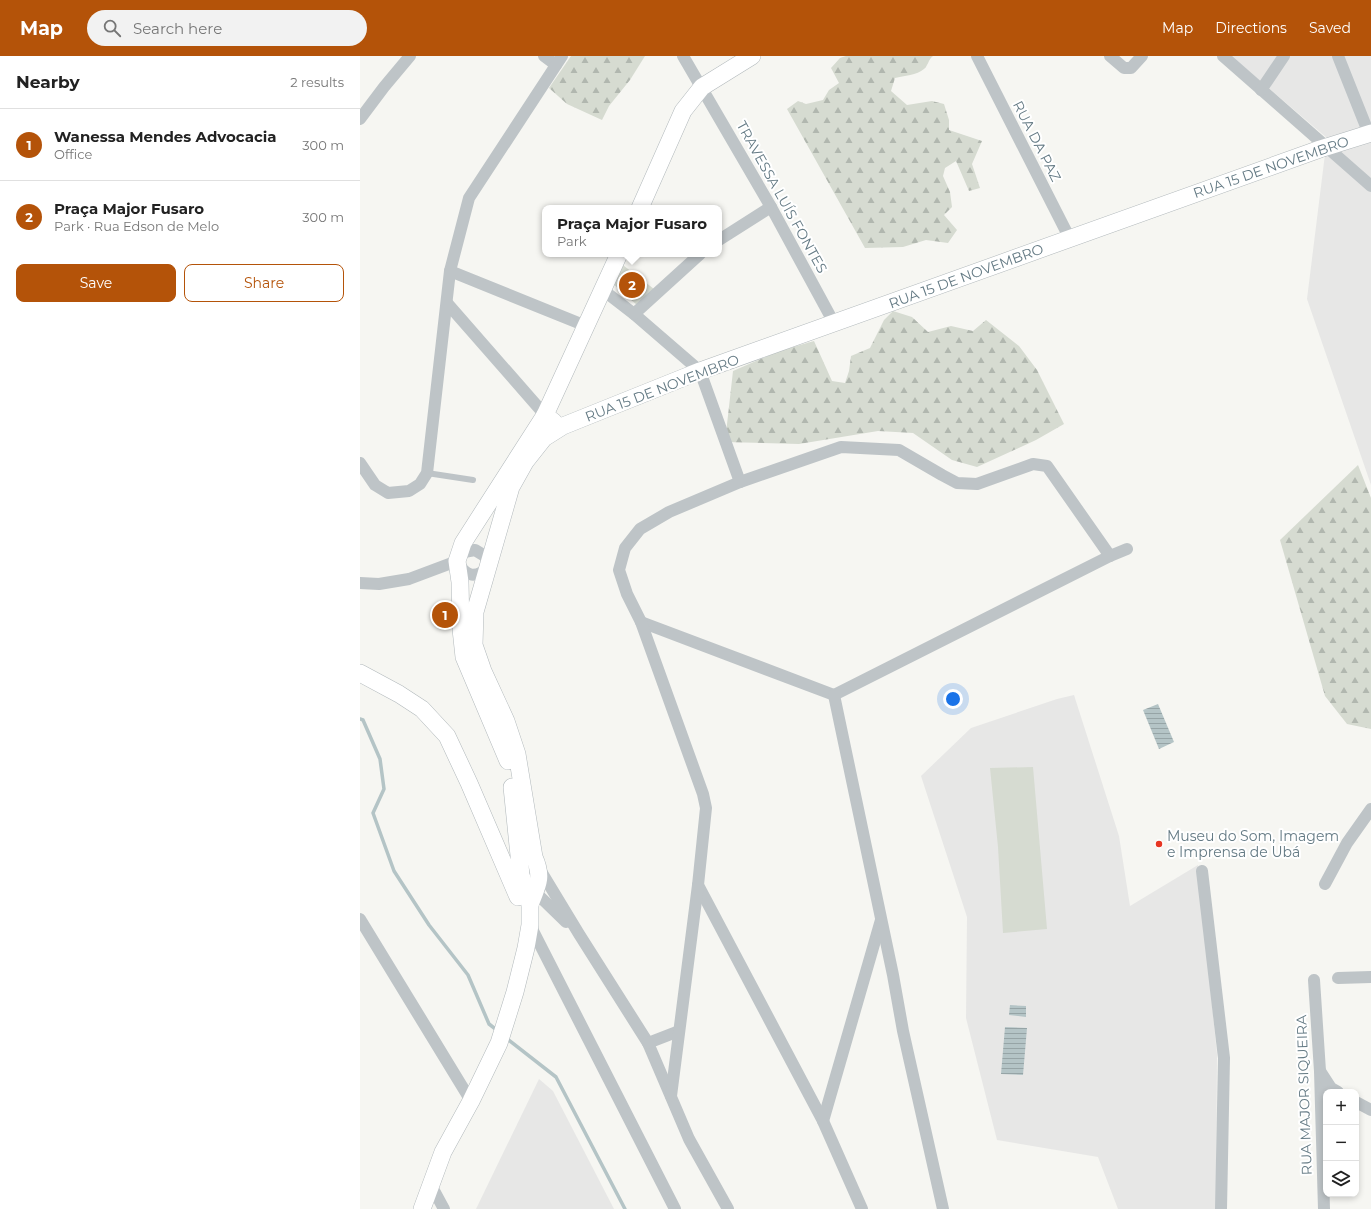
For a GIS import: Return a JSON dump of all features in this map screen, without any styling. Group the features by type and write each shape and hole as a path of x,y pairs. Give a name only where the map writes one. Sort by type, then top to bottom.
{"street":[{"path":"360,119 410,56"},
{"path":"360,463 375,485 388,493 409,491 420,484 427,473 450,271 469,198 559,61 544,56"},
{"name":"TRAVESSA LUÍS FONTES","path":"683,56 771,207 834,323"},
{"path":"641,205 683,111 702,87 752,56"},
{"name":"RUA DA PAZ","path":"977,56 1070,239"},
{"path":"1110,56 1124,68 1131,68 1142,56"},
{"path":"1223,56 1371,186"},
{"path":"1262,90 1284,56"},
{"path":"1338,56 1370,133"},
{"name":"RUA 15 DE NOVEMBRO","path":"533,898 539,880 538,866 534,857 517,754 506,721 483,671 474,645 475,612 511,487 525,462 544,438 564,426 700,371 1370,133"},
{"path":"722,238 771,207"},
{"path":"579,934 533,898 520,872 514,796 508,759 464,657 461,629 460,582 457,561 463,544 545,415 619,257"},
{"path":"634,314 697,257"},
{"path":"450,271 586,326"},
{"path":"603,290 634,314 700,371 740,482"},
{"path":"447,303 545,415 564,426"},
{"path":"671,1096 698,885 706,808 703,794 641,622 627,594 619,570 624,548 640,529 669,512 740,482 840,447 899,450 958,483 977,484 1033,464 1046,466 1110,556"},
{"path":"360,583 380,584 409,579 457,561 464,552 475,550 485,556 489,567 481,574 471,575 462,570 457,561"},
{"path":"641,622 834,695 1110,556 1127,550"},
{"path":"361,673 399,694 422,709 447,736 469,783 530,925 675,1209"},
{"path":"834,695 882,919 903,1032 943,1209"},
{"path":"1325,884 1347,843 1371,809"},
{"path":"520,872 527,863 538,866 648,1043 688,1139 728,1209"},
{"path":"1202,871 1224,1058 1221,1209"},
{"path":"698,885 823,1121 862,1209"},
{"path":"422,1209 444,1152 499,1043 506,1024 526,948 533,898"},
{"path":"360,919 471,1100"},
{"path":"823,1121 882,919"},
{"path":"1338,978 1371,977"},
{"name":"RUA MAJOR SIQUEIRA","path":"1314,980 1320,1071 1324,1209"},
{"path":"648,1043 679,1031"},
{"path":"1320,1071 1333,1089"},
{"path":"1359,1104 1371,1110"},
{"path":"431,1185 444,1209"}],"lane":[{"path":"427,473 473,480"}],"shaded area":[{"path":"1231,56 1371,56 1371,485 1307,299 1327,138"},
{"path":"1074,695 1119,836 1130,906 1198,865 1217,1054 1216,1209 1118,1209 1098,1157 997,1140 966,1018 967,917 921,776 971,728 1057,699"},
{"path":"1158,704 1174,742 1159,749 1143,710"},
{"path":"1010,1005 1026,1006 1026,1017 1009,1015"},
{"path":"1005,1027 1027,1028 1023,1075 1001,1074"},
{"path":"539,1079 553,1091 614,1209 476,1209"}],"green space":[{"path":"571,56 645,56 630,80 609,106 602,120 567,104 549,88"},
{"path":"846,56 933,56 925,68 918,73 895,78 891,91 907,105 932,101 944,104 949,120 949,130 982,141 972,164 980,188 969,191 956,161 945,168 943,176 950,192 952,207 944,215 957,230 948,243 926,240 903,247 865,248 787,109 798,101 806,104 823,100 829,90 839,83 831,68 840,58"},
{"path":"619,262 654,289 638,306 610,281"},
{"path":"893,311 912,317 928,332 951,326 973,331 986,320 1019,346 1037,370 1064,424 1036,440 977,467 952,460 913,433 878,431 799,444 725,442 733,371 779,351 814,341 832,381 845,383 849,371 851,356 870,348 884,320"},
{"path":"1358,465 1371,498 1371,729 1347,724 1325,696 1280,540"},
{"path":"1033,767 1047,929 1003,933 998,847 990,768"}],"waterway":[{"path":"360,719 363,720 380,759 384,789 373,813 394,871 429,925 468,975 489,1024 498,1031"},
{"path":"506,1038 556,1077 625,1209"}],"place":[{"name":"Praça Major Fusaro","path":"632,285"},
{"name":"Wanessa Mendes Advocacia","path":"445,615"},
{"name":"Museu do Som, Imagem e Imprensa de Ubá","path":"1159,844"}]}
